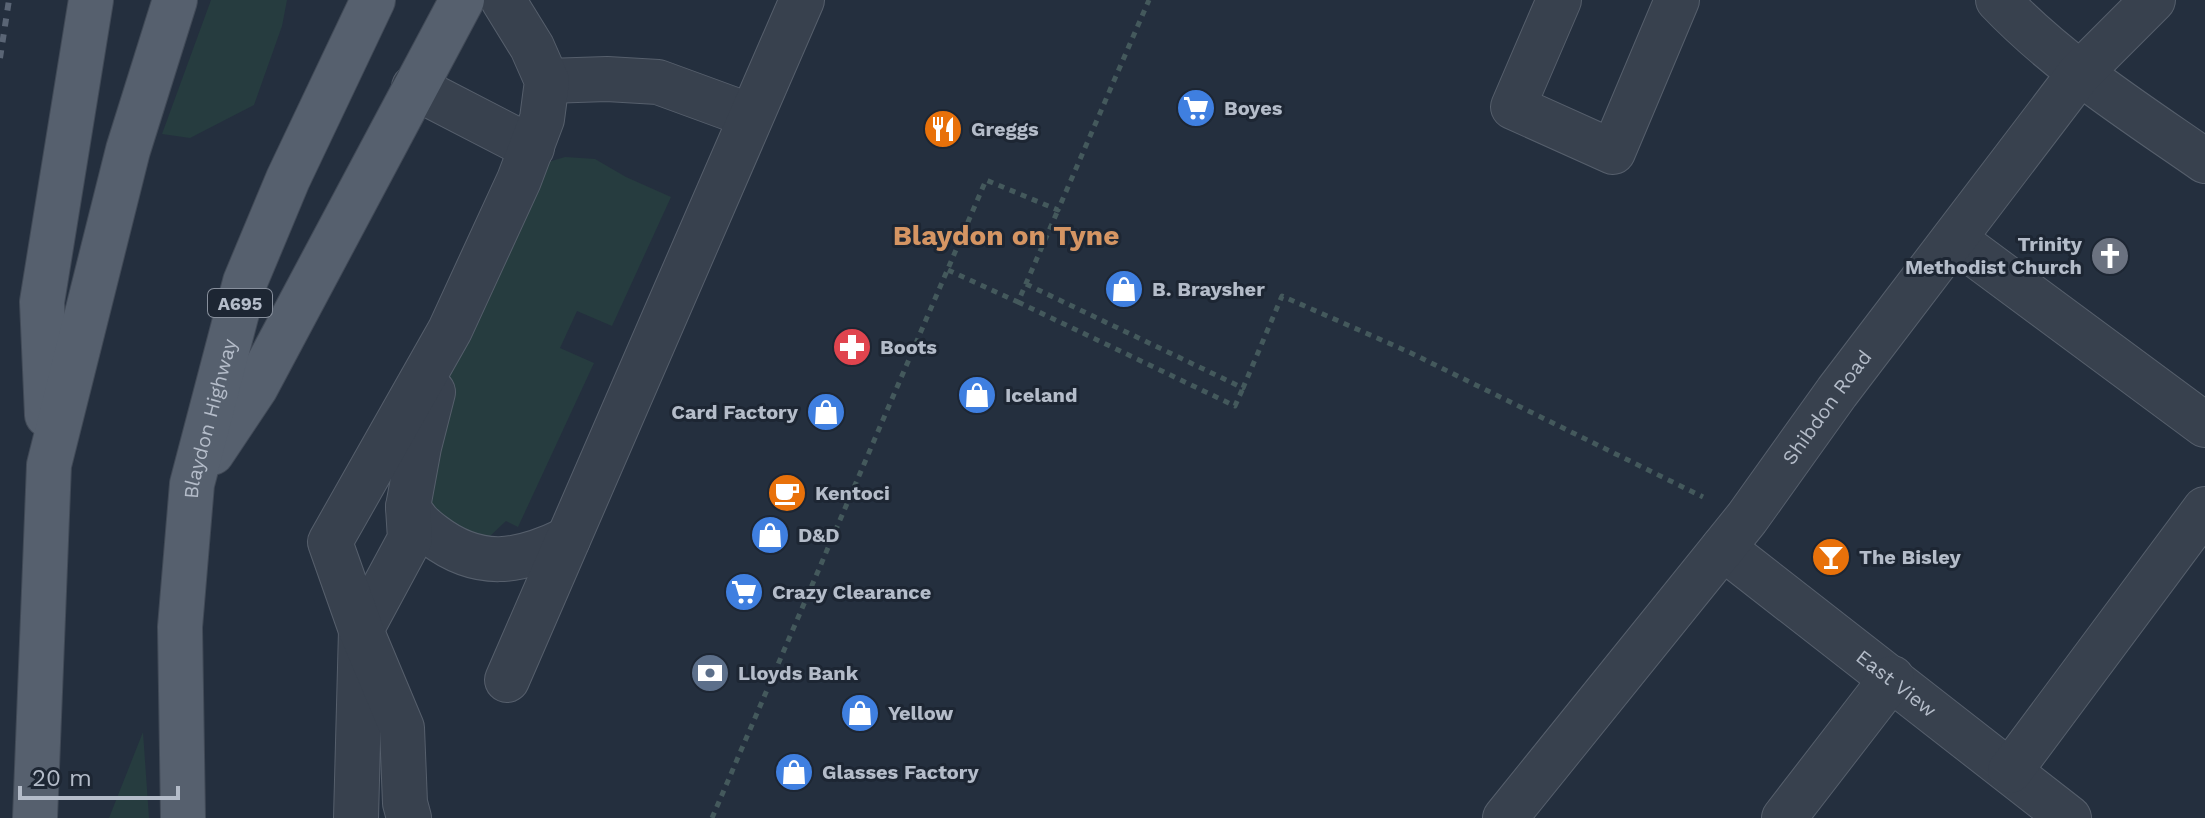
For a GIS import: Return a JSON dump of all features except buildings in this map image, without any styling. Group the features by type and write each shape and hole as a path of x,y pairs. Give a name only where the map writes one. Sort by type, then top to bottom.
{"main road":[{"path":"35,818 49,465 42,302 91,0"},
{"path":"49,465 128,150 175,0"},
{"name":"Blaydon Highway","path":"183,818 180,627 192,484 245,282 288,179 373,0"},
{"path":"192,484 256,387 462,0"}],"street":[{"path":"409,818 405,803 402,728 361,630 330,542 450,330 532,148 542,119 547,81 532,47 503,0"},
{"path":"507,680 802,0"},
{"path":"1559,0 1513,107 1613,152 1677,0"},
{"name":"Shibdon Road","path":"1505,818 1735,533 1837,392 2079,74 2153,0"},
{"path":"2010,12 2079,74 2205,161"},
{"path":"547,81 607,79 658,82 751,116"},
{"path":"414,87 532,148"},
{"path":"1954,239 2205,425"},
{"path":"359,812 361,630 410,539 408,507 419,447 450,330"},
{"path":"408,507 416,523 443,544 479,557 497,559 533,555 568,539"},
{"path":"2010,771 2205,509"},
{"name":"East View","path":"1735,533 1892,678 2069,818"},
{"path":"1789,816 1892,678"}],"path":[{"path":"1018,302 1149,0"},
{"path":"712,818 986,180 1058,210"},
{"path":"948,270 1235,406 1282,296 1411,353 1735,533"},
{"path":"1026,284 1243,388"}],"green space":[{"path":"211,0 287,0 282,26 254,105 190,138 162,134"},
{"path":"565,157 595,159 671,197 612,326 577,311 560,348 594,363 518,527 506,521 470,555 436,537 419,447 519,180 548,162"},
{"path":"143,732 149,818 109,818"}],"railway":[{"path":"0,58 9,0"}],"place":[{"name":"Boyes","path":"1196,108"},
{"name":"Greggs","path":"943,129"},
{"name":"Trinity Methodist Church","path":"2110,256"},
{"name":"B. Braysher","path":"1124,289"},
{"name":"Boots","path":"852,347"},
{"name":"Iceland","path":"977,395"},
{"name":"Card Factory","path":"826,412"},
{"name":"Kentoci","path":"787,493"},
{"name":"D&D","path":"770,535"},
{"name":"The Bisley","path":"1831,557"},
{"name":"Crazy Clearance","path":"744,592"},
{"name":"Lloyds Bank","path":"710,673"},
{"name":"Yellow","path":"860,713"},
{"name":"Glasses Factory","path":"794,772"}],"district":[{"name":"Blaydon on Tyne","path":"1006,235"}]}
